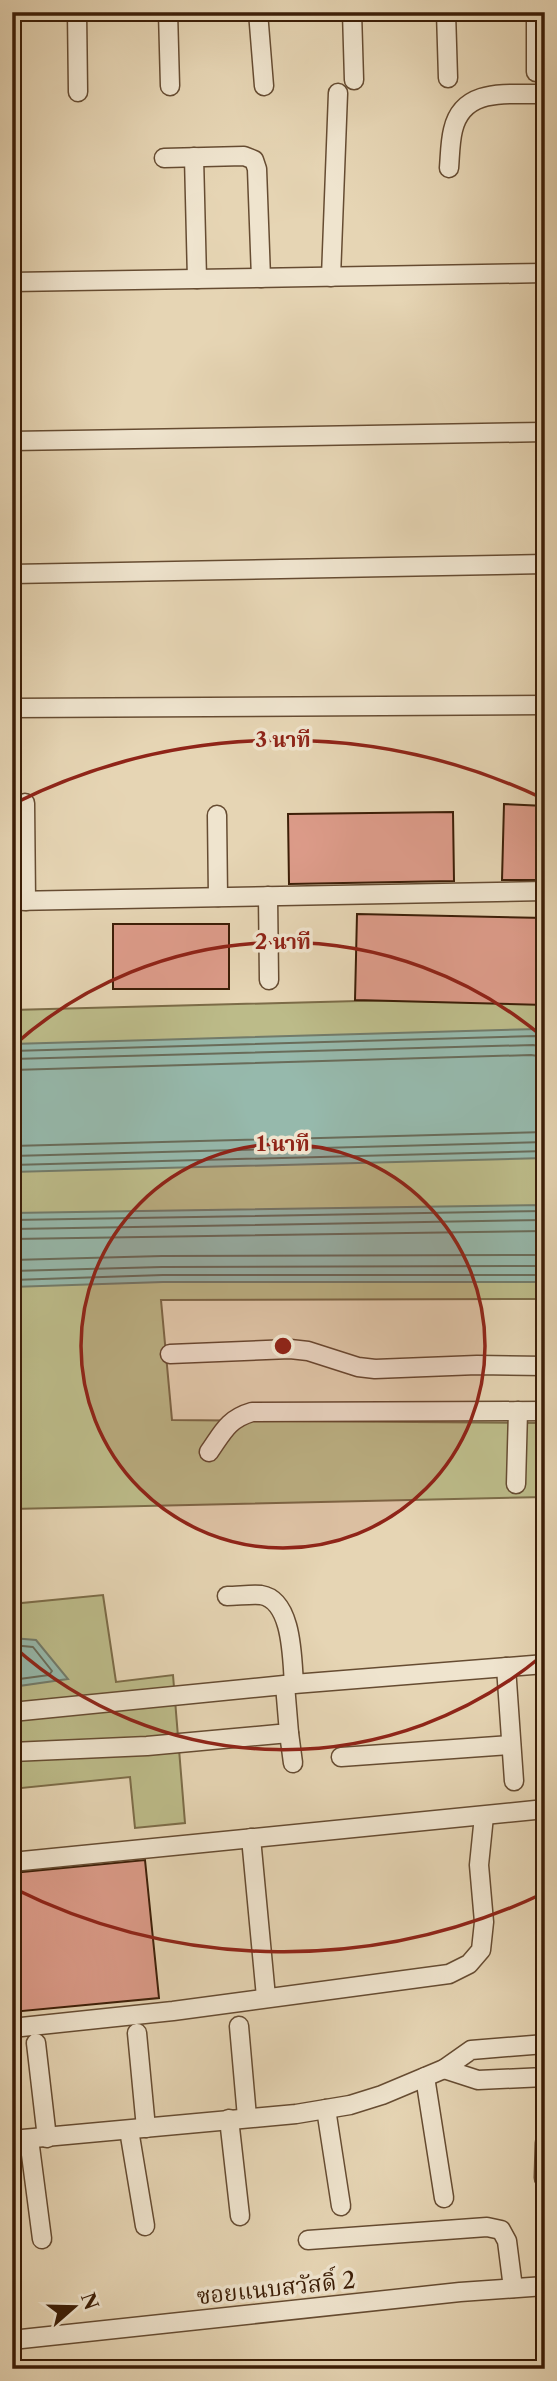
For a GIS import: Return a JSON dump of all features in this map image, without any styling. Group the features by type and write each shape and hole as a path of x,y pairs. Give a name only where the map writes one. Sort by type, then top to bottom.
{"street":[{"path":"77,12 78,92"},
{"path":"168,12 170,86"},
{"path":"258,12 264,86"},
{"path":"352,12 354,80"},
{"path":"446,12 448,78"},
{"path":"536,12 536,72"},
{"path":"331,276 338,93"},
{"path":"449,168 453,128 467,103 485,96 545,94"},
{"path":"164,158 244,156 254,160 257,169 261,278"},
{"path":"194,157 197,279"},
{"path":"12,282 545,273"},
{"path":"12,441 545,432"},
{"path":"12,574 545,564"},
{"path":"12,708 545,705"},
{"path":"25,803 19,901 545,891"},
{"path":"218,815 218,897"},
{"path":"268,896 269,980"},
{"path":"170,1354 290,1349 308,1351 358,1367 376,1369 477,1365 545,1366"},
{"path":"209,1452 237,1416 252,1412 545,1410"},
{"path":"516,1484 518,1411"},
{"path":"228,1596 264,1595 276,1602 286,1619 290,1639 289,1733 293,1763"},
{"path":"12,1712 545,1664"},
{"path":"506,1667 514,1781"},
{"path":"12,1752 147,1746 289,1733"},
{"path":"341,1757 511,1745"},
{"path":"12,1862 545,1809"},
{"path":"12,2028 173,2011 449,1974 469,1964 481,1950 484,1922 479,1865 484,1816"},
{"path":"251,1838 266,1997"},
{"path":"239,2026 247,2117"},
{"path":"137,2033 137,2129 145,2226"},
{"path":"36,2043 30,2139 42,2239"},
{"path":"30,2139 326,2109 382,2095 444,2068 471,2050 545,2043"},
{"path":"444,2068 478,2080 545,2077"},
{"path":"425,2077 444,2198"},
{"path":"326,2109 341,2206"},
{"path":"229,2119 240,2216"},
{"path":"544,2178 545,2143"},
{"path":"308,2240 487,2227 501,2230 507,2241 513,2288"},
{"name":"ซอยแนบสวัสดิ์ 2","path":"12,2340 545,2286"}],"shaded area":[{"path":"545,996 545,1299 161,1300 172,1420 545,1423 545,1497 12,1509 12,1010"},
{"path":"103,1595 116,1682 173,1675 185,1823 135,1828 130,1777 12,1789 12,1604"}],"water":[{"path":"538,1029 545,1032 545,1158 12,1172 12,1044"},
{"path":"545,1205 545,1282 163,1282 12,1287 12,1213"},
{"path":"12,1638 36,1640 68,1679 12,1687"}],"building":[{"path":"504,804 545,806 545,880 502,880"},
{"path":"453,812 454,881 289,884 288,814"},
{"path":"357,914 545,918 545,1005 355,1000"},
{"path":"113,924 229,924 229,989 113,989"},
{"path":"145,1860 159,1998 12,2012 12,1873"}]}
